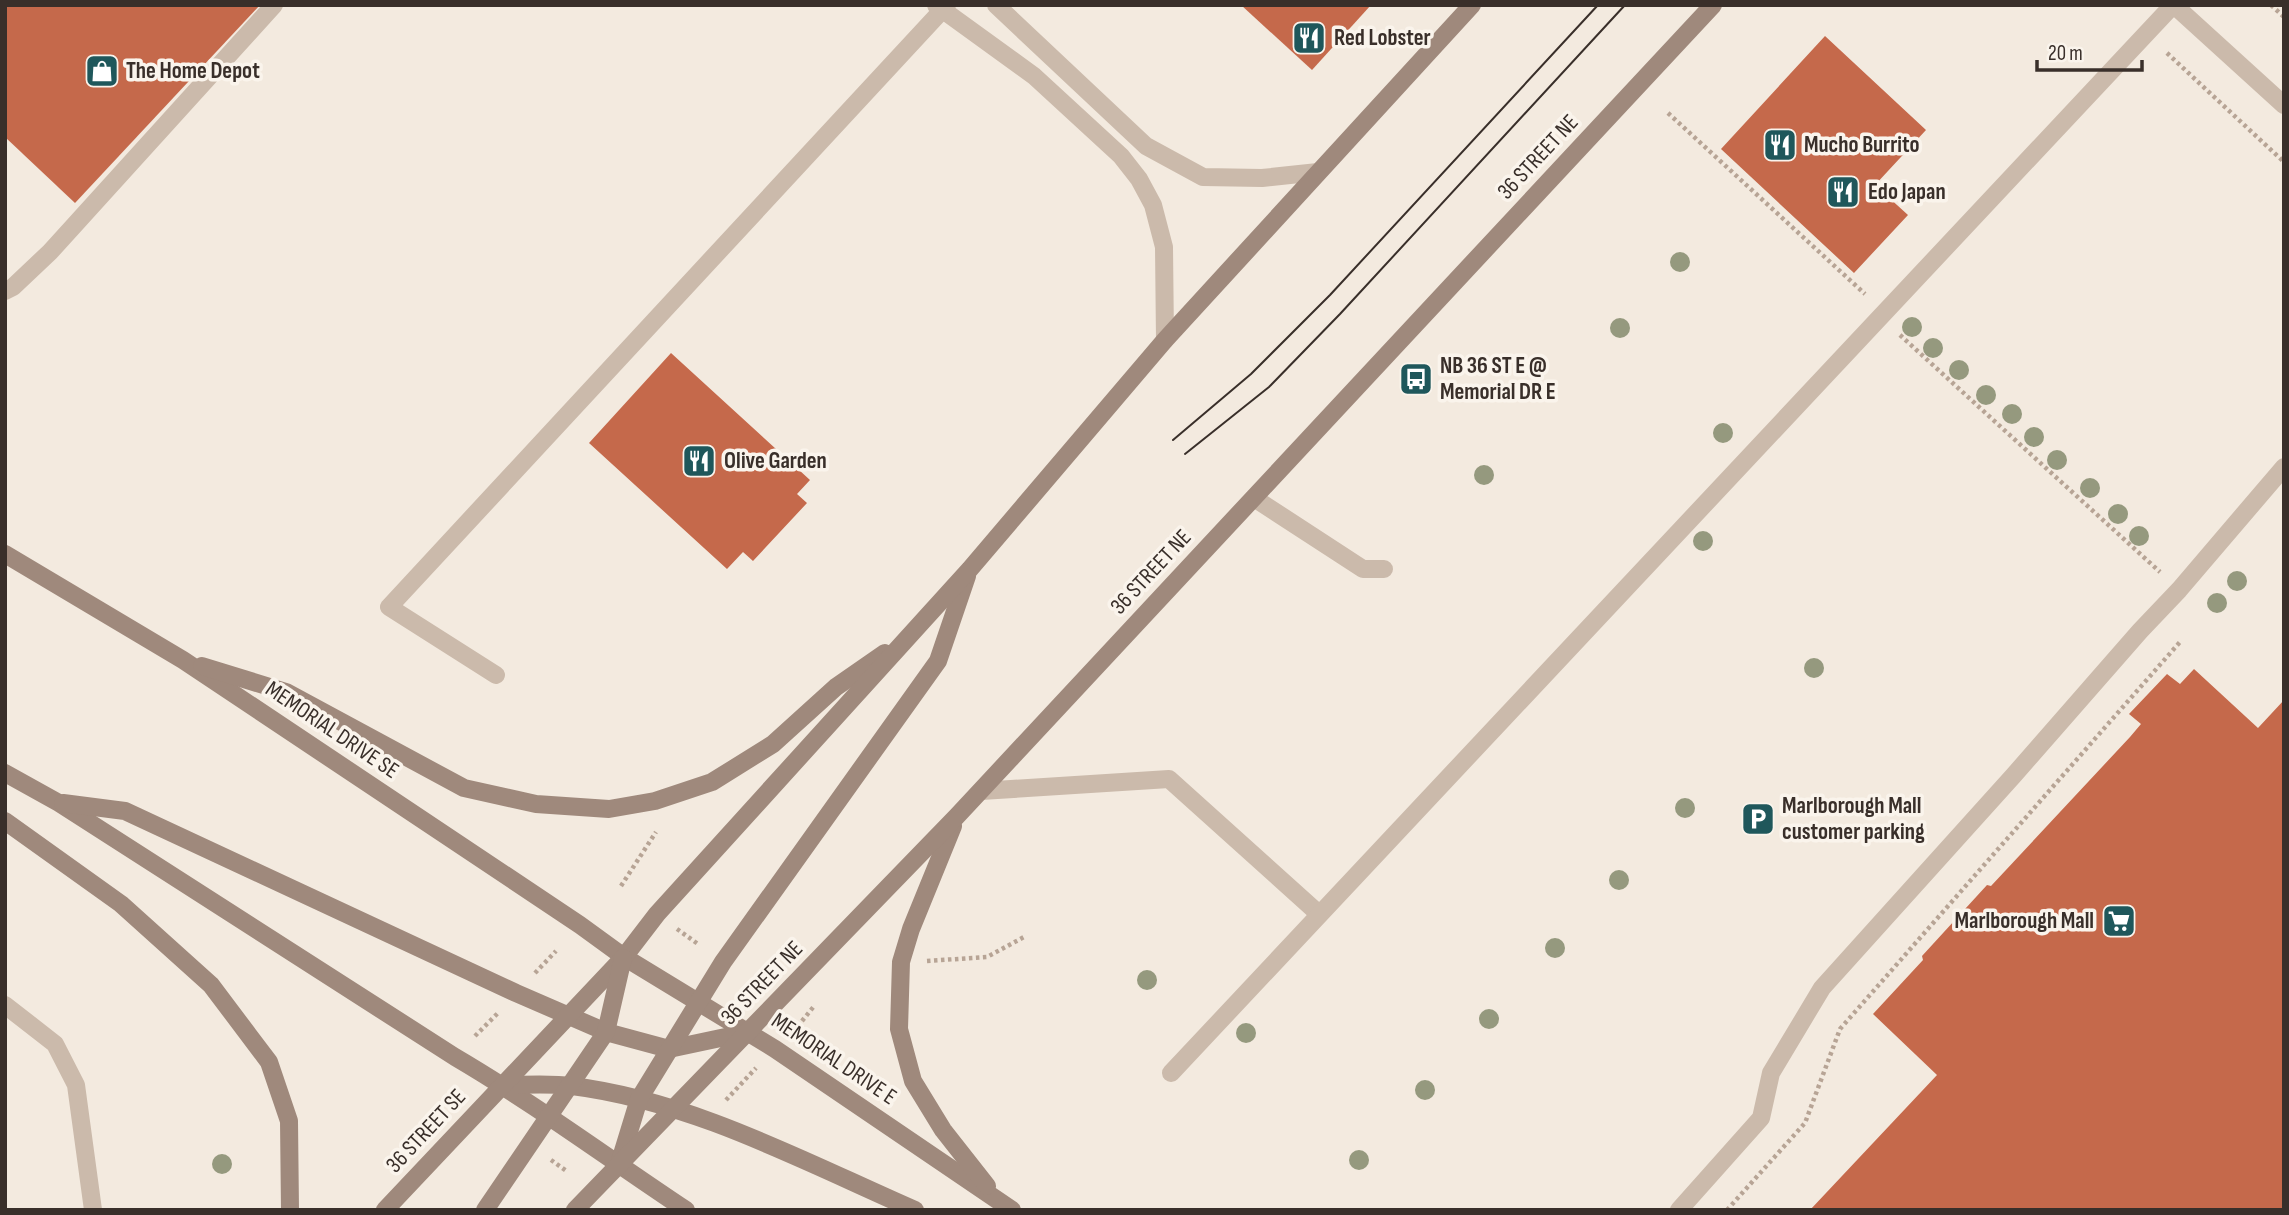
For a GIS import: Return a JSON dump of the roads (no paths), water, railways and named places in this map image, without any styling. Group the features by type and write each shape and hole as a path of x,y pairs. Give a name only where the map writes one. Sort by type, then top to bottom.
{"main road":[{"path":"502,1085 624,957 657,914 970,569 1165,340 1472,5"},
{"name":"36 STREET NE","path":"619,1166 981,791 1713,5"},
{"name":"MEMORIAL DRIVE SE","path":"5,554 183,660 624,957"},
{"path":"575,1210 593,1188 619,1166 639,1099 731,951 938,661 970,569"},
{"path":"183,660 286,692 464,789 536,803 609,809 655,801 712,782 773,744 835,687 908,638"},
{"path":"5,773 59,803 502,1085 687,1210"},
{"path":"59,803 125,811 606,1032 669,1049 749,1032"},
{"path":"957,816 911,929 901,962 899,1029 913,1082 943,1129 1005,1205"},
{"path":"5,821 121,904 211,985 270,1062 289,1121 290,1210"},
{"path":"485,1210 606,1032 624,957"},
{"name":"MEMORIAL DRIVE E","path":"624,957 749,1032 1005,1205"},
{"path":"502,1085 570,1086 639,1099 674,1109 706,1120 915,1210"},
{"name":"36 STREET SE","path":"385,1210 502,1085"}],"lane":[{"path":"5,291 13,287 50,252 274,5"},
{"path":"996,5 1146,146 1203,177 1262,178 1318,172"},
{"path":"1171,1073 2174,5 2284,105"},
{"path":"496,675 389,607 942,7 1034,76 1121,156 1139,179 1153,205 1164,247 1165,340"},
{"path":"1679,1210 1761,1118 1771,1073 1822,988 2179,590 2284,467"},
{"path":"1254,498 1363,569 1384,569"},
{"path":"981,791 1169,779 1319,914"},
{"path":"5,1005 55,1044 76,1085 93,1210"}],"tram line":[{"path":"1173,440 1251,374 1330,295 1598,5"},
{"path":"1185,454 1269,387 1340,314 1625,5"}],"place":[{"name":"Red Lobster","path":"1309,38"},
{"name":"The Home Depot","path":"102,71"},
{"name":"Mucho Burrito","path":"1780,145"},
{"name":"Edo Japan","path":"1843,192"},
{"name":"NB 36 ST E @ Memorial DR E","path":"1416,379"},
{"name":"Olive Garden","path":"699,461"},
{"name":"Marlborough Mall customer parking","path":"1758,819"},
{"name":"Marlborough Mall","path":"2119,921"}]}
